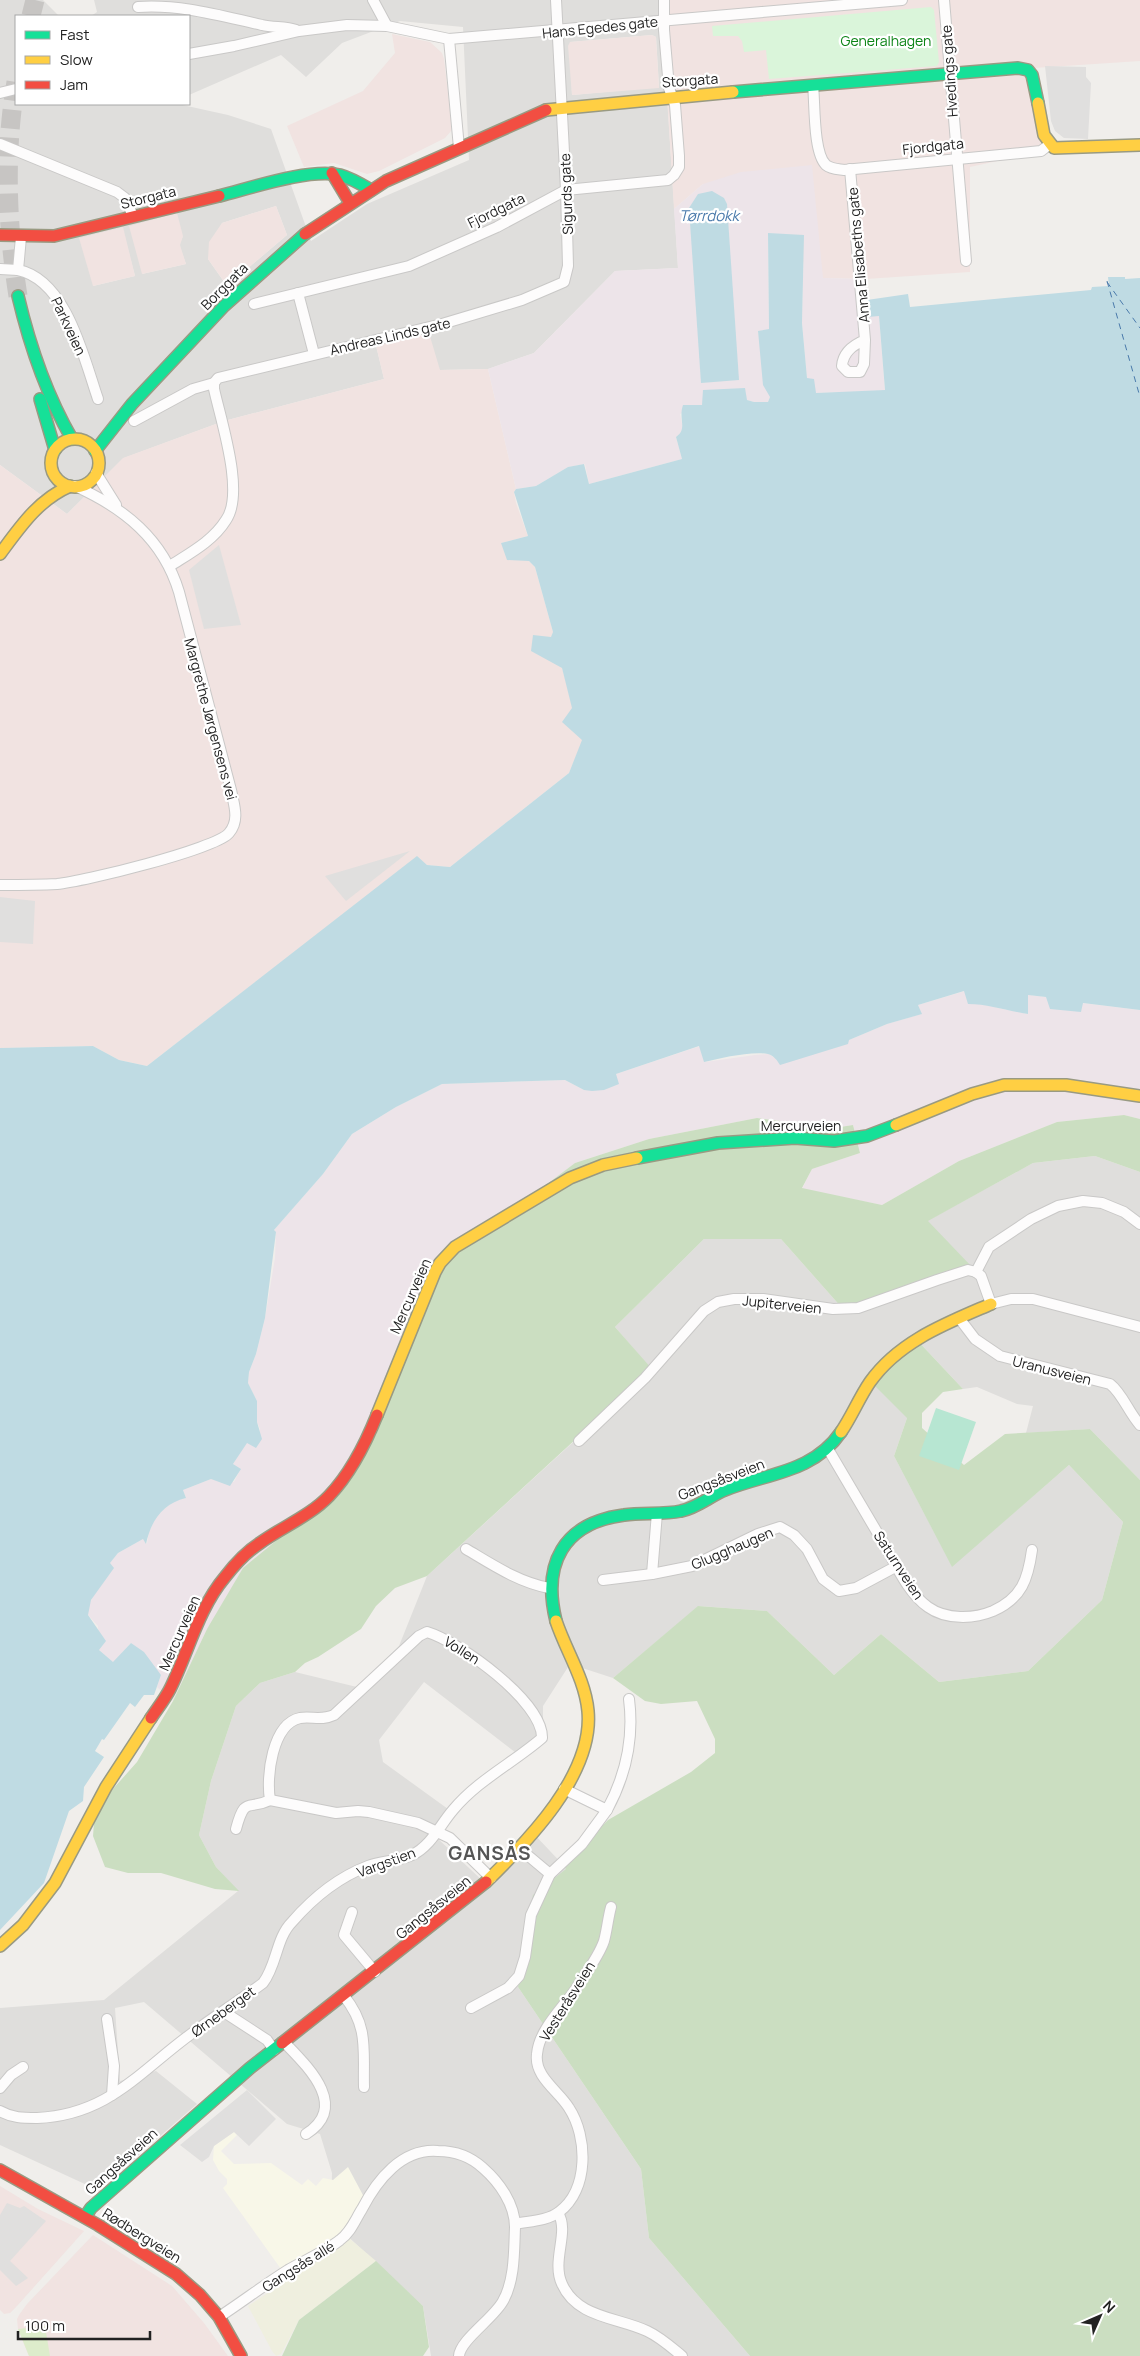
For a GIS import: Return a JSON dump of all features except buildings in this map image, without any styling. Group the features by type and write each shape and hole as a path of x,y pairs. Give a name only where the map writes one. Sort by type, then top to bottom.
{"main road":[{"name":"Storgata","path":"350,203 371,190 458,148 549,108 562,105 1009,68 1028,70 1034,84 1041,125 1050,144"},
{"path":"1050,144 1054,148 1061,149 1140,145"},
{"name":"Storgata","path":"0,236 54,236 301,176 332,173 344,175 371,190"},
{"path":"332,173 350,203"},
{"name":"Borggata","path":"96,451 132,404 253,277 295,241 350,203"},
{"path":"0,554 38,507 55,492 85,484 96,473 98,462 96,451 90,444 77,439 61,422 30,349 18,296"},
{"path":"30,349 30,370 55,450 52,467 45,480"},
{"name":"Borggata","path":"77,439 98,428 132,404"},
{"path":"55,450 62,442 77,439"},
{"path":"52,467 58,479 73,486"},
{"path":"0,536 34,495"},
{"name":"Mercurveien","path":"0,1946 23,1925 55,1883 106,1787 169,1691 206,1606 223,1579 244,1555 259,1543 309,1512 328,1497 349,1472 367,1442 435,1272 440,1263 460,1244 570,1178 603,1165 632,1158 687,1147 727,1142 795,1138 851,1140 867,1136 972,1094 1004,1085 1066,1085 1140,1096"},
{"name":"Gangsåsveien","path":"85,2218 91,2208 175,2132 274,2050 375,1972 491,1878 520,1848 564,1789 578,1764 586,1744 589,1710 579,1675 559,1632 549,1588 558,1555 570,1538 588,1523 624,1514 680,1511 700,1505 721,1491 801,1465 816,1458 828,1449 871,1382 894,1354 932,1330 991,1304"},
{"name":"Rødbergveien","path":"0,2170 85,2218 170,2270 200,2295 219,2317 241,2356"}],"street":[{"path":"373,0 387,26"},
{"name":"Sigurds gate","path":"556,0 566,190 568,266 564,282"},
{"path":"664,0 664,40 672,96"},
{"name":"Hans Egedes gate","path":"190,54 299,31 347,25 387,26 449,39 557,31 806,4 902,0"},
{"name":"Hvedings gate","path":"944,0 966,261"},
{"name":"Hans Egedes gate","path":"138,7 156,6 205,11 268,27 288,27 299,31"},
{"path":"449,39 458,148"},
{"name":"Fjordgata","path":"813,85 818,148 821,159 833,169 1041,151 1050,144"},
{"path":"0,93 15,89"},
{"name":"Fjordgata","path":"254,304 409,266 428,259 527,212 566,190 668,180 678,167 679,156 675,105 672,96"},
{"path":"0,144 117,192 125,198 133,216"},
{"name":"Anna Elisabeths gate","path":"850,169 865,340"},
{"path":"0,270 18,270 21,237"},
{"name":"Parkveien","path":"18,270 27,272 42,282 59,301 80,346 98,399"},
{"name":"Andreas Linds gate","path":"134,421 193,389 214,383 224,376 485,312 564,282"},
{"path":"298,293 314,354"},
{"path":"170,566 210,538 227,519 234,502 233,480 214,383"},
{"name":"Margrethe Jørgensens vei","path":"0,885 57,884 80,881 206,847 219,841 229,833 235,821 232,797 179,592 170,566 148,537 118,508 96,473"},
{"name":"Margrethe Jørgensens vei","path":"73,486 118,508"},
{"path":"991,1304 981,1276 976,1272 989,1247 1031,1220 1058,1206 1083,1201 1102,1203 1124,1212 1140,1224"},
{"name":"Jupiterveien","path":"579,1441 645,1378 704,1311 718,1302 734,1299 764,1299 833,1309 858,1308 968,1270 976,1272"},
{"name":"Gangsåsveien","path":"991,1304 1011,1299 1033,1299 1140,1327"},
{"name":"Uranusveien","path":"959,1318 975,1339 1000,1356 1110,1384 1116,1388 1126,1408 1140,1425"},
{"name":"Saturnveien","path":"828,1449 897,1566 916,1596 928,1607 959,1617 981,1616 1003,1606 1018,1593 1029,1573 1032,1550"},
{"path":"652,1574 657,1512"},
{"name":"Glugghaugen","path":"603,1580 652,1574 692,1566 758,1534 780,1527 794,1535 807,1549 823,1579 839,1591 856,1588 897,1566"},
{"path":"466,1549 509,1575 531,1584 549,1588"},
{"name":"Vollen","path":"270,1800 269,1780 272,1759 279,1735 288,1724 300,1718 325,1719 334,1715 409,1644 427,1632 450,1640 493,1670 534,1714 542,1729 542,1738 470,1793 454,1808 438,1831"},
{"path":"471,2008 508,1988 518,1976 525,1957 531,1915 550,1874 582,1844 607,1810 619,1786 629,1745 631,1730 629,1699"},
{"path":"564,1789 607,1810"},
{"path":"236,1829 240,1814 246,1807 251,1803 270,1800 336,1813 358,1810 391,1816 438,1831 450,1838 491,1878"},
{"name":"Vargstien","path":"308,1906 334,1883 368,1866 412,1855 424,1847 438,1831"},
{"path":"520,1848 550,1874"},
{"name":"Ørneberget","path":"0,2111 13,2118 55,2117 92,2105 129,2086 190,2034 224,2012 262,1983 270,1973 281,1940 290,1923 308,1906"},
{"name":"Vesteråsveien","path":"558,2213 569,2201 579,2182 582,2158 581,2144 576,2120 570,2108 541,2072 536,2055 545,2033 577,1987 603,1942 611,1907"},
{"path":"352,1912 344,1935 375,1972"},
{"path":"344,1996 356,2012 362,2029 364,2087"},
{"path":"224,2012 267,2040 274,2050"},
{"path":"107,2019 114,2066 112,2095"},
{"path":"284,2042 314,2074 323,2094 323,2116 314,2129 306,2134"},
{"path":"0,2088 11,2075 23,2067"},
{"name":"Gangsås allé","path":"219,2317 272,2280 343,2238 354,2224 369,2198 391,2168 398,2162 414,2154 433,2150 445,2151 456,2153 478,2163 495,2180 504,2192 515,2224 512,2266 507,2293 498,2310 467,2340 459,2355"},
{"path":"515,2224 540,2220 558,2213 563,2225 557,2260 559,2273 562,2283 571,2297 581,2308 590,2312 650,2332 682,2356"}],"shaded area":[{"path":"0,0 43,0 58,15 15,15 15,105 183,105 228,115 271,129 311,241 367,204 469,160 463,27 400,21 342,43 306,77 281,55 190,95 190,15 92,15 97,12 94,0 661,0 678,268 615,271 534,353 488,369 440,370 374,337 384,379 224,421 124,458 67,514 0,465","holes":["652,35 656,37 659,87 572,95 570,42","276,206 287,235 227,286 208,259 222,223","122,227 135,276 93,286","183,236 179,245 186,264 142,274"]},
{"path":"661,0 1140,0 1140,61 1034,68 1047,150 970,167 970,272 866,279 823,278 703,184 674,209"},
{"path":"392,34 430,42 442,53 452,126 451,131 445,138 379,171 367,174 334,163 304,167 287,126 363,91 395,53"},
{"path":"652,35 656,37 659,88 572,95 568,46 570,42"},
{"path":"1045,66 1086,67 1086,77 1091,83 1088,139 1064,138 1055,131 1051,121"},
{"path":"812,165 823,278 866,279 868,316 879,316 885,391 815,393 807,379 802,322 804,235 768,234 769,329 758,332 770,397 768,402 747,400 702,405 680,414 683,428 676,437 682,459 589,484 585,464 568,467 536,486 516,489 488,369 534,353 615,271 678,268 674,209 703,184 741,172"},
{"path":"276,206 287,235 227,286 208,259 209,242 222,223"},
{"path":"177,213 183,236 180,245 186,264 142,274 129,226"},
{"path":"123,227 135,276 93,286 79,238"},
{"path":"426,323 440,370 488,369 516,489 514,492 516,503 528,536 501,543 535,567 553,632 551,638 558,665 562,668 583,740 569,773 450,867 427,865 417,857 147,1066 119,1060 93,1046 0,1048 0,465 67,514 123,458 224,421 384,379 374,337"},
{"path":"219,545 241,625 204,629 189,570"},
{"path":"410,851 346,901 325,876"},
{"path":"0,897 35,901 33,944 0,942"},
{"path":"965,991 969,1004 986,1004 1028,1014 1028,995 1046,997 1081,1012 1082,1003 1140,1010 1140,1119 1124,1115 1057,1122 959,1161 882,1205 802,1189 812,1169 860,1153 853,1125 834,1128 757,1118 649,1139 575,1163 470,1242 376,1435 341,1494 283,1535 207,1629 173,1701 157,1687 161,1675 131,1643 113,1663 99,1650 98,1626 88,1615 87,1609 109,1564 118,1553 143,1539 147,1544 149,1531 157,1515 174,1501 186,1498 183,1490 211,1479 234,1482 240,1470 233,1464 247,1442 256,1447 260,1429 257,1422 257,1401 248,1383 249,1372 256,1354 265,1318 275,1258 276,1233 274,1230 323,1174 352,1134 396,1107 442,1084 565,1080 584,1090 616,1074 700,1046 705,1062 769,1054 775,1058 849,1040 887,1024 921,1014 918,1005"},
{"path":"1095,1156 1140,1172 1140,1480 1090,1429 1026,1433 1033,1406 1017,1404 977,1387 963,1389 916,1339 907,1418 894,1456 952,1566 1069,1465 1123,1522 1102,1600 1028,1671 939,1682 881,1634 834,1675 767,1611 699,1606 613,1678 570,1664 543,1706 543,1735 520,1756 424,1682 379,1740 383,1762 448,1809 435,1836 486,1884 533,1833 567,1869 518,1987 641,2169 649,2238 750,2356 431,2356 423,2306 343,2232 331,2212 332,2173 320,2134 287,2124 144,2002 115,2008 120,2081 156,2071 197,2104 110,2180 87,2185 0,2145 0,2008 104,2000 238,1891 216,1867 199,1835 211,1781 236,1706 260,1683 295,1672 357,1687 399,1646 427,1576 652,1370 615,1327 704,1239 781,1239 842,1308 971,1267 927,1221 1033,1163"},
{"path":"247,2090 276,2119 249,2146 234,2132 214,2146 209,2157 202,2162 180,2145"},
{"path":"234,2132 237,2135 221,2151 234,2164 271,2163 302,2185 308,2179 316,2186 323,2178 333,2180 348,2167 364,2197 340,2234 281,2269 223,2188 227,2184 227,2179 219,2171 213,2160 214,2146"},
{"path":"0,2186 38,2209 84,2231 17,2306 10,2313 4,2314 0,2310"},
{"path":"7,2203 20,2208 24,2206 46,2221 10,2261 28,2278 16,2286 0,2270 0,2215"},
{"path":"93,2235 172,2286 204,2323 228,2356 29,2356 18,2329 17,2319 19,2315 27,2304"}],"green space":[{"name":"Generalhagen","path":"931,7 934,10 939,62 937,66 769,79 766,50 744,52 742,41 738,36 713,36 712,26"},
{"path":"1124,1115 1140,1119 1140,1172 1095,1156 1033,1163 928,1221 972,1267 842,1308 781,1239 704,1239 615,1327 652,1369 427,1576 395,1588 376,1606 361,1629 318,1657 305,1663 295,1672 260,1683 236,1706 211,1781 199,1835 216,1867 239,1891 215,1889 161,1873 128,1873 105,1867 93,1836 94,1823 104,1799 137,1762 173,1701 207,1629 243,1568 283,1535 341,1493 376,1435 442,1268 470,1242 575,1163 649,1139 757,1118 834,1128 853,1125 860,1153 812,1169 802,1188 882,1205 959,1161 1057,1122"},
{"path":"916,1339 963,1389 943,1392 922,1413 922,1428 964,1465 1005,1434 1090,1429 1140,1480 1140,2356 750,2356 649,2238 641,2169 518,1987 533,1895 566,1869 563,1865 608,1820 691,1772 715,1753 715,1739 697,1701 661,1704 645,1701 613,1678 698,1606 767,1611 834,1675 881,1634 939,1682 1028,1671 1102,1600 1123,1522 1069,1465 952,1567 894,1456 907,1418 870,1381"},
{"path":"936,1408 976,1422 959,1470 919,1456"},
{"path":"350,2239 376,2261 299,2320 281,2354 276,2356 248,2306"},
{"path":"376,2261 423,2306 429,2347 423,2356 282,2356 299,2320"},
{"path":"45,2326 50,2356 29,2356 18,2329"}],"water":[{"name":"Tørrdokk","path":"712,191 724,198 727,204 739,380 701,383 689,208 698,194"},
{"path":"768,233 804,235 802,323 807,378 814,379 816,393 885,390 879,316 868,317 867,300 908,294 910,307 1091,290 1092,287 1109,286 1108,277 1140,278 1140,1010 1083,1003 1081,1012 1050,1009 1046,997 1028,995 1028,1014 991,1006 968,1004 964,991 918,1005 922,1014 887,1024 849,1040 848,1044 780,1065 772,1056 761,1053 736,1055 704,1062 699,1046 616,1074 619,1084 604,1090 584,1090 565,1080 442,1084 396,1107 352,1134 323,1174 274,1230 276,1232 265,1318 256,1354 249,1372 248,1383 257,1401 257,1422 262,1439 256,1448 247,1443 233,1464 241,1469 230,1486 211,1479 183,1490 186,1498 170,1504 164,1509 151,1528 146,1544 143,1539 118,1553 110,1563 114,1568 91,1600 88,1615 106,1641 99,1650 113,1662 131,1643 144,1652 161,1675 154,1695 144,1695 135,1707 130,1703 104,1740 102,1739 95,1751 104,1757 84,1787 83,1801 69,1811 44,1883 0,1930 0,1048 93,1046 119,1060 147,1066 417,856 427,865 450,867 569,773 582,740 562,722 572,708 562,668 531,651 533,635 551,637 553,632 535,567 529,561 507,560 501,543 528,536 514,492 516,489 536,486 568,467 584,464 589,484 682,459 676,437 680,434 682,427 681,415 683,405 702,405 703,390 745,388 747,400 768,402 770,397 763,385 758,331 769,329"}],"ferry route":[{"path":"1107,281 1140,397"},
{"path":"1107,282 1140,328"}],"tunnel":[{"path":"31,15 35,0"},
{"path":"15,89 8,162 8,189 11,243 18,296"}],"traffic: fast":[{"path":"733,92 1018,68 1028,70 1032,75 1038,103"},
{"path":"219,196 297,176 313,174 344,176 371,190"},
{"path":"95,451 132,404 224,306 305,234"},
{"path":"18,296 40,370 54,405 72,439"},
{"path":"40,399 55,450"},
{"path":"637,1158 718,1143 795,1138 834,1141 867,1136 896,1125"},
{"path":"556,1621 552,1600 552,1582 555,1565 562,1550 572,1537 586,1527 603,1520 624,1515 667,1513 681,1511 698,1505 725,1490 803,1464 830,1446 841,1432"},
{"path":"85,2217 91,2208 250,2068 282,2043"}],"traffic: slow":[{"path":"546,110 733,92"},
{"path":"1038,103 1044,135 1054,148 1140,145"},
{"path":"75,439 84,441 92,446 97,454 99,463 97,472 92,480 84,485 75,487 66,485 58,480 53,472 51,463 53,454 58,446 66,441 75,439"},
{"path":"0,554 30,515 48,499 70,486"},
{"path":"896,1125 972,1094 1004,1085 1066,1085 1140,1096"},
{"path":"377,1415 435,1272 440,1263 455,1247 570,1178 603,1165 637,1158"},
{"path":"841,1432 870,1382 895,1355 909,1344 941,1326 991,1304"},
{"path":"486,1882 520,1847 555,1805 580,1759 587,1735 588,1711 586,1699 579,1676 556,1621"},
{"path":"0,1946 23,1925 55,1883 106,1787 151,1718"}],"traffic: jam":[{"path":"305,234 386,181 546,110"},
{"path":"332,173 350,203"},
{"path":"0,235 54,236 219,196"},
{"path":"151,1718 170,1689 200,1617 216,1590 233,1567 250,1550 313,1510 329,1496 357,1458 377,1415"},
{"path":"282,2043 486,1882"},
{"path":"0,2170 98,2225 176,2274 200,2295 219,2317 241,2356"}],"district":[{"name":"GANSÅS","path":"490,1853"}]}
